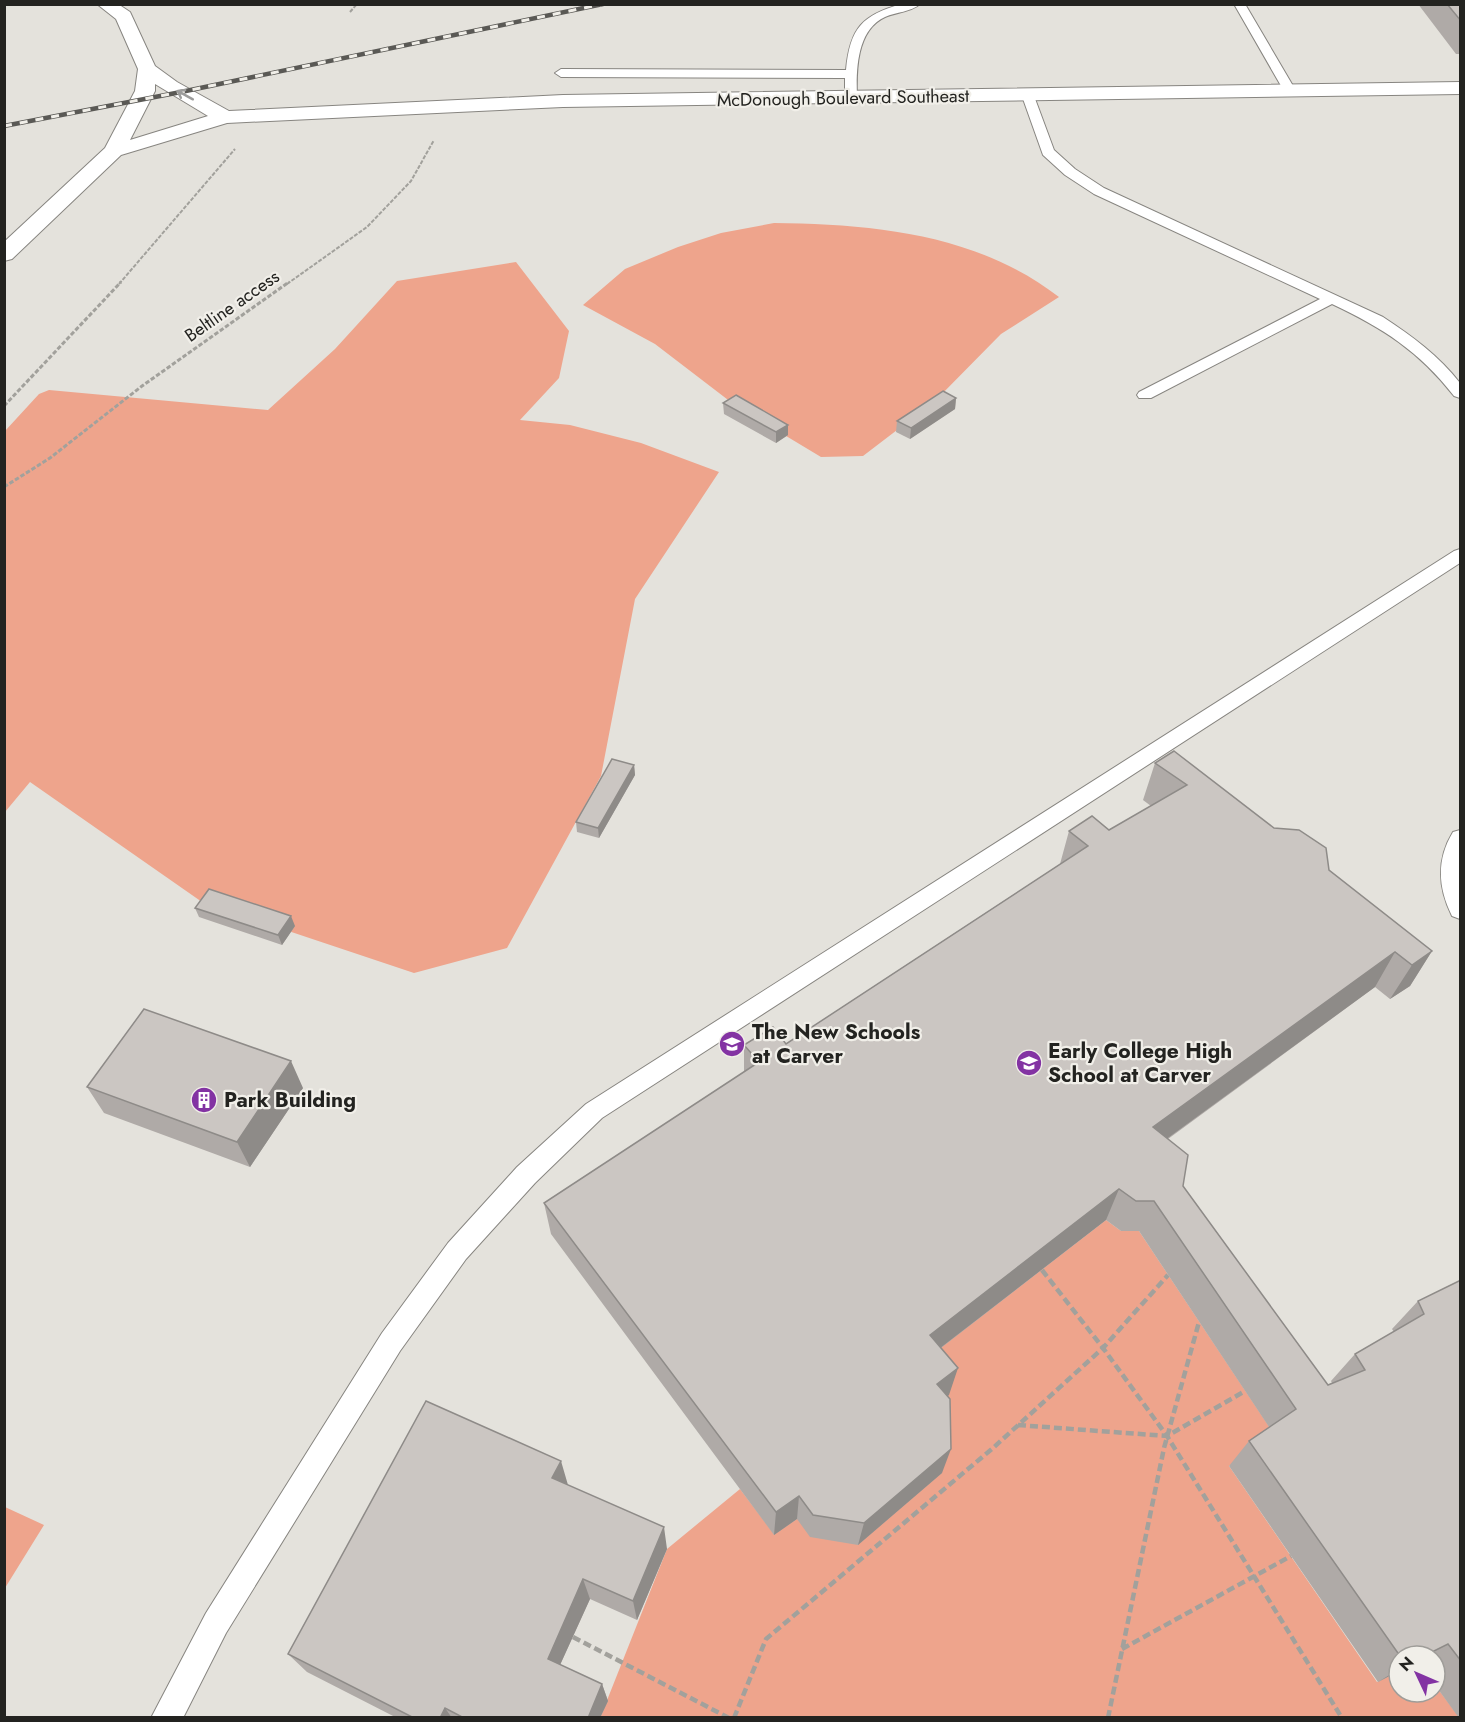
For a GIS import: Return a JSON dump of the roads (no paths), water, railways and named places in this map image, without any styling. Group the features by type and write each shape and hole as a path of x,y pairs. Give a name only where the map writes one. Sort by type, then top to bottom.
{"main road":[{"path":"4,254 114,151 145,92 147,69 124,16 105,4"},
{"path":"147,69 170,86 225,117"},
{"name":"McDonough Boulevard Southeast","path":"114,151 225,117 562,102 1461,88"}],"lane":[{"path":"851,98 850,74 862,29 875,17 915,4"},
{"path":"1239,4 1290,91"},
{"path":"561,73 850,74"},
{"path":"1028,96 1048,152 1070,172 1099,191 1378,320 1412,342 1436,364 1461,393"},
{"path":"1144,395 1332,298"},
{"path":"166,1718 216,1623 391,1342 457,1251 526,1175 594,1111 1461,555"},
{"path":"1461,838 1456,843 1450,874 1457,905 1461,910"}],"railway":[{"path":"4,126 181,92 603,4"}],"place":[{"name":"The New Schools at Carver","path":"732,1044"},
{"name":"Early College High School at Carver","path":"1029,1063"},
{"name":"Park Building","path":"204,1100"}]}
